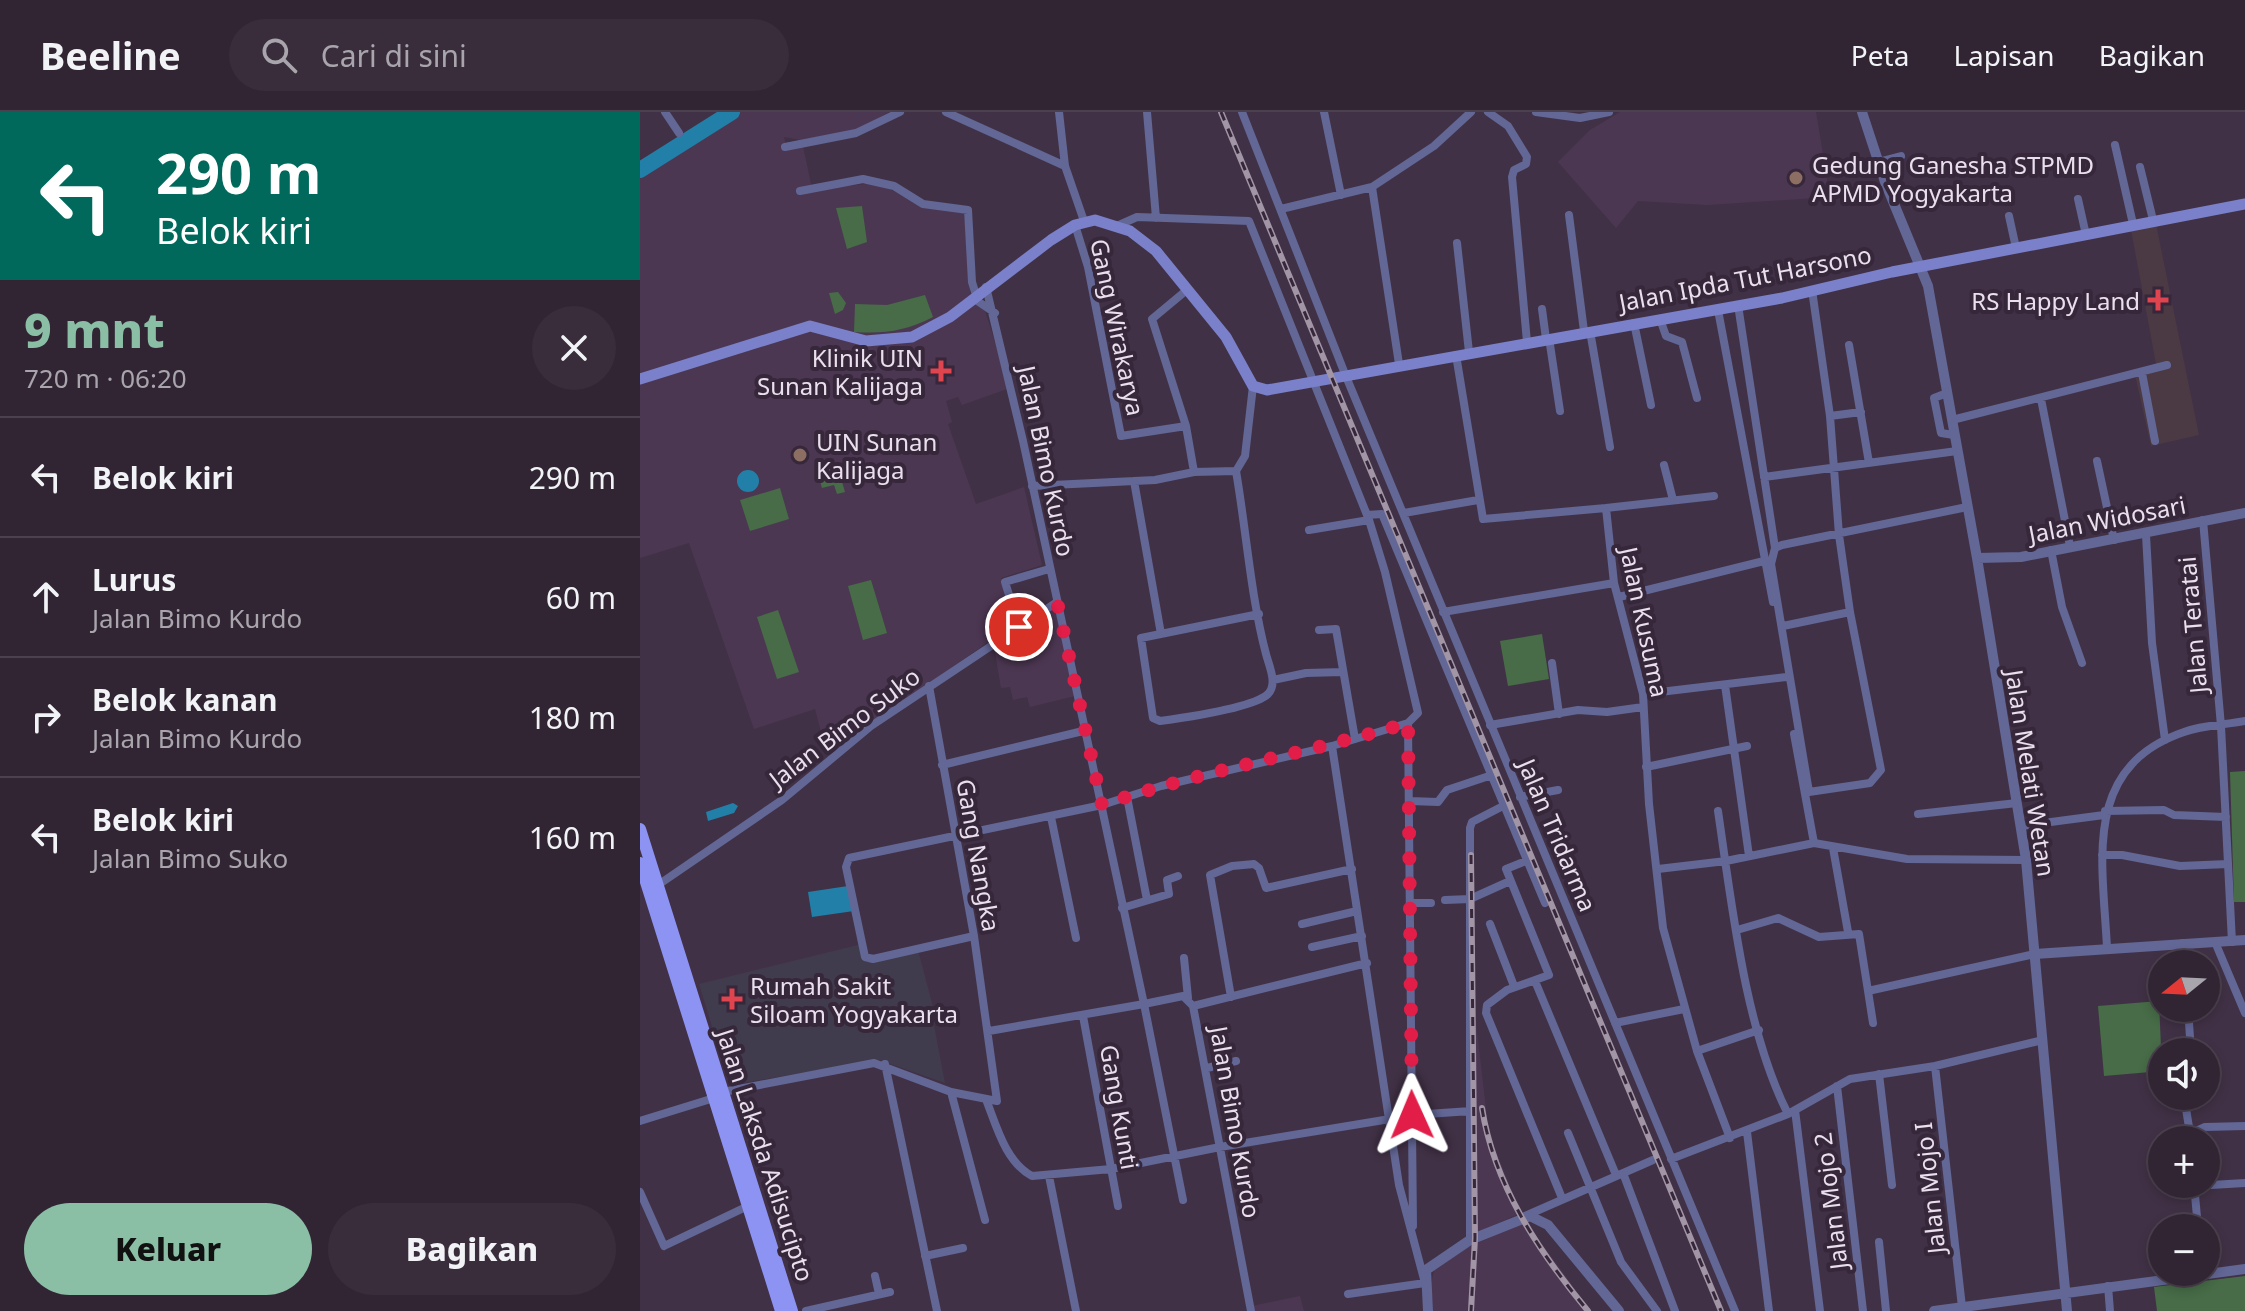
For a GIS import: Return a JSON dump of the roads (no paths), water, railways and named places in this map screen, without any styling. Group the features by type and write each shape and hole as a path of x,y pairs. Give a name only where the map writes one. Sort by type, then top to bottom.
{"main road":[{"name":"Jalan Ipda Tut Harsono","path":"1253,386 1267,390 1399,364 1718,310 1923,266 2245,204"},
{"path":"640,379 810,326 866,341 912,337 950,317 978,293 1079,223 1119,225 1156,251 1226,337 1253,386"},
{"name":"Jalan Laksda Adisucipto","path":"640,829 649,893"},
{"name":"Jalan Laksda Adisucipto","path":"640,863 767,1249 781,1311"},
{"name":"Jalan Laksda Adisucipto","path":"718,1095 748,1206 792,1311"}],"street":[{"path":"665,112 679,133"},
{"path":"785,147 856,133 900,112"},
{"path":"946,112 1065,166"},
{"name":"Gang Wirakarya","path":"1059,112 1065,166 1123,437 1186,426"},
{"path":"1147,112 1156,218"},
{"name":"Jalan Tridarma","path":"1242,112 1345,374 1735,1311"},
{"path":"1324,112 1341,195"},
{"path":"1281,209 1372,187 1434,146 1471,112"},
{"path":"1488,112 1508,126 1527,157 1526,164 1512,174 1527,342"},
{"path":"1536,112 1580,118 1609,112"},
{"name":"Jalan Melati Wetan","path":"1862,112 1878,162 1923,266 1977,558 2026,860 2067,1311"},
{"path":"2115,145 2133,224"},
{"path":"1878,162 1901,156"},
{"path":"2140,167 2153,220"},
{"name":"Jalan Bimo Kurdo","path":"800,191 863,179 894,186 923,204 968,210 972,282 995,313 1144,1004 1190,1002 1207,1068 1251,1311"},
{"path":"1372,187 1399,364"},
{"path":"2078,199 2086,235"},
{"path":"1569,215 1587,331 1610,447"},
{"path":"2009,216 2016,248"},
{"path":"974,936 873,959 865,957 861,950 846,867 849,858 1051,817 1332,746 1408,723 1418,711 1385,572 1368,518 1316,381 1249,221 1134,217 1119,225"},
{"path":"1457,243 1469,352"},
{"path":"1188,289 1152,319 1186,426 1194,472"},
{"path":"1738,305 1775,548 1771,564 1809,792 1862,786 1876,780 1881,770 1850,612 1839,535 1830,416 1812,290"},
{"path":"978,293 995,313"},
{"path":"1542,309 1560,411"},
{"path":"1718,310 1786,677 1803,798 1814,843"},
{"path":"1660,319 1666,336 1681,341 1697,398"},
{"path":"1634,323 1651,405"},
{"path":"1849,345 1869,463"},
{"path":"1456,355 1481,517 1486,520 1714,496"},
{"path":"1952,420 2167,365"},
{"path":"2142,373 2155,441"},
{"path":"1253,386 1245,456 1236,471 1273,680 1264,697 1185,718 1155,720 1150,715 1141,638 1259,614"},
{"path":"1947,393 1934,398 1933,406 1941,433 1954,435"},
{"path":"2041,399 2070,546"},
{"path":"1830,416 1861,412"},
{"path":"1764,477 1957,451"},
{"path":"2097,461 2114,540"},
{"path":"1664,465 1673,500"},
{"path":"1032,486 1134,481 1194,472 1236,471"},
{"path":"1134,481 1161,634"},
{"path":"1404,513 1478,500"},
{"path":"1775,548 1967,507"},
{"name":"Jalan Kusuma","path":"1606,508 1614,583 1643,694 1646,767 1663,928 1697,1051 1730,1138"},
{"name":"Jalan Widosari","path":"1977,558 2021,557 2146,535 2245,513"},
{"path":"1309,530 1382,514 1545,903"},
{"name":"Jalan Teratai","path":"2203,520 2221,726 2232,942"},
{"path":"2146,535 2152,643 2165,740"},
{"path":"2051,550 2062,607 2082,663"},
{"path":"1619,597 1764,561"},
{"path":"1019,627 1005,582 1049,569"},
{"path":"1443,612 1614,583"},
{"name":"Jalan Bimo Suko","path":"649,893 782,800 860,734 1057,602"},
{"path":"1783,626 1850,612"},
{"path":"1319,630 1336,629 1355,739"},
{"path":"1552,663 1559,714"},
{"path":"1273,680 1306,673 1343,672"},
{"path":"1643,694 1786,677"},
{"path":"1725,685 1749,856"},
{"name":"Gang Nangka","path":"929,686 989,1031 998,1097 995,1102 987,1102"},
{"path":"1490,725 1578,710 1607,712 1643,707"},
{"path":"2107,948 2102,855 2104,813 2119,779 2143,755 2165,740 2197,728 2245,721"},
{"path":"1408,723 1413,1238 1415,1257 1425,1283"},
{"path":"942,765 1083,731"},
{"path":"1332,746 1401,1196 1413,1238"},
{"path":"1646,767 1747,746"},
{"path":"1410,801 1438,802 1447,790 1492,775"},
{"path":"1520,797 1558,790"},
{"path":"1127,797 1147,900"},
{"path":"1918,814 2017,803"},
{"path":"1470,1240 1470,834 1472,822 1505,805"},
{"path":"2021,826 2104,813 2164,810 2174,815 2226,817"},
{"path":"1718,811 1737,930 1759,1030 1792,1112 1820,1311"},
{"path":"1051,817 1076,938"},
{"path":"1658,869 1726,861 1814,843 1907,859 2026,860"},
{"path":"1833,848 1848,932"},
{"path":"2102,855 2122,855 2180,866 2228,864"},
{"path":"1526,861 1506,869 1549,972 1535,981 1514,986 1491,1001 1486,1013 1562,1198"},
{"path":"1231,997 1210,875 1232,866 1254,864 1259,868 1266,888 1352,869"},
{"path":"1122,908 1169,894 1167,880 1178,876"},
{"path":"1445,900 1470,899 1510,881"},
{"path":"1410,903 1431,903"},
{"path":"1302,924 1357,911"},
{"path":"1737,930 1778,918 1819,937 1848,932 1861,936 1873,1023"},
{"path":"1490,924 1514,986"},
{"path":"1312,947 1362,936"},
{"path":"1868,991 2035,954 2245,940"},
{"path":"2215,942 2245,1013"},
{"path":"2183,943 2184,950"},
{"path":"1184,958 1190,1002 1231,997 1367,963"},
{"path":"1535,981 1675,1311"},
{"path":"989,1031 1144,1004 1183,1200"},
{"path":"1615,1023 1684,1009"},
{"name":"Gang Kunti","path":"1083,1016 1118,1206"},
{"path":"1697,1051 1759,1030"},
{"path":"1671,1159 1792,1112 1850,1079 1935,1066 2043,1040"},
{"path":"1207,1068 1236,1061"},
{"path":"640,1121 718,1095 874,1063 885,1064 951,1092 987,1102 1010,1156 1021,1170 1032,1176 1111,1169 1220,1147 1390,1119"},
{"path":"885,1064 937,1311"},
{"name":"Jalan Mojo I","path":"1935,1066 1962,1307"},
{"path":"1879,1074 1892,1185"},
{"name":"Jalan Mojo 2","path":"1837,1086 1863,1311"},
{"path":"951,1092 985,1220"},
{"path":"1412,1115 1471,1111"},
{"path":"2220,1127 2245,1126"},
{"path":"1747,1132 1769,1311"},
{"path":"1568,1133 1621,1262 1657,1311"},
{"path":"1428,1311 1426,1270 1470,1240 1653,1160"},
{"path":"1049,1176 1076,1311"},
{"path":"2220,1184 2245,1183"},
{"path":"640,1192 664,1246 748,1206"},
{"path":"1524,1217 1537,1218 1548,1225 1619,1311"},
{"path":"1879,1242 1886,1311"},
{"path":"925,1256 963,1248"},
{"path":"2220,1271 2245,1269"},
{"path":"875,1276 879,1294"},
{"path":"1934,1311 2148,1280"},
{"path":"1348,1294 1425,1283"},
{"path":"2108,1286 2110,1311"},
{"path":"806,1311 890,1292"}],"water":[{"path":"748,470 756,473 759,481 756,489 748,492 740,489 737,481 740,473"},
{"path":"733,803 738,806 734,813 708,821 706,812"},
{"path":"848,886 854,911 812,917 808,892"}],"waterway":[{"path":"640,170 732,112"}],"railway":[{"path":"1221,112 1721,1311"},
{"path":"1471,855 1475,1238 1471,1311"},
{"path":"1482,1108 1497,1164 1521,1216 1552,1265 1588,1311"}],"place":[{"name":"Gedung Ganesha STPMD APMD Yogyakarta","path":"1796,178"},
{"name":"RS Happy Land","path":"2158,300"},
{"name":"Klinik UIN Sunan Kalijaga","path":"941,371"},
{"name":"UIN Sunan Kalijaga","path":"800,455"},
{"name":"Rumah Sakit Siloam Yogyakarta","path":"732,999"}]}
